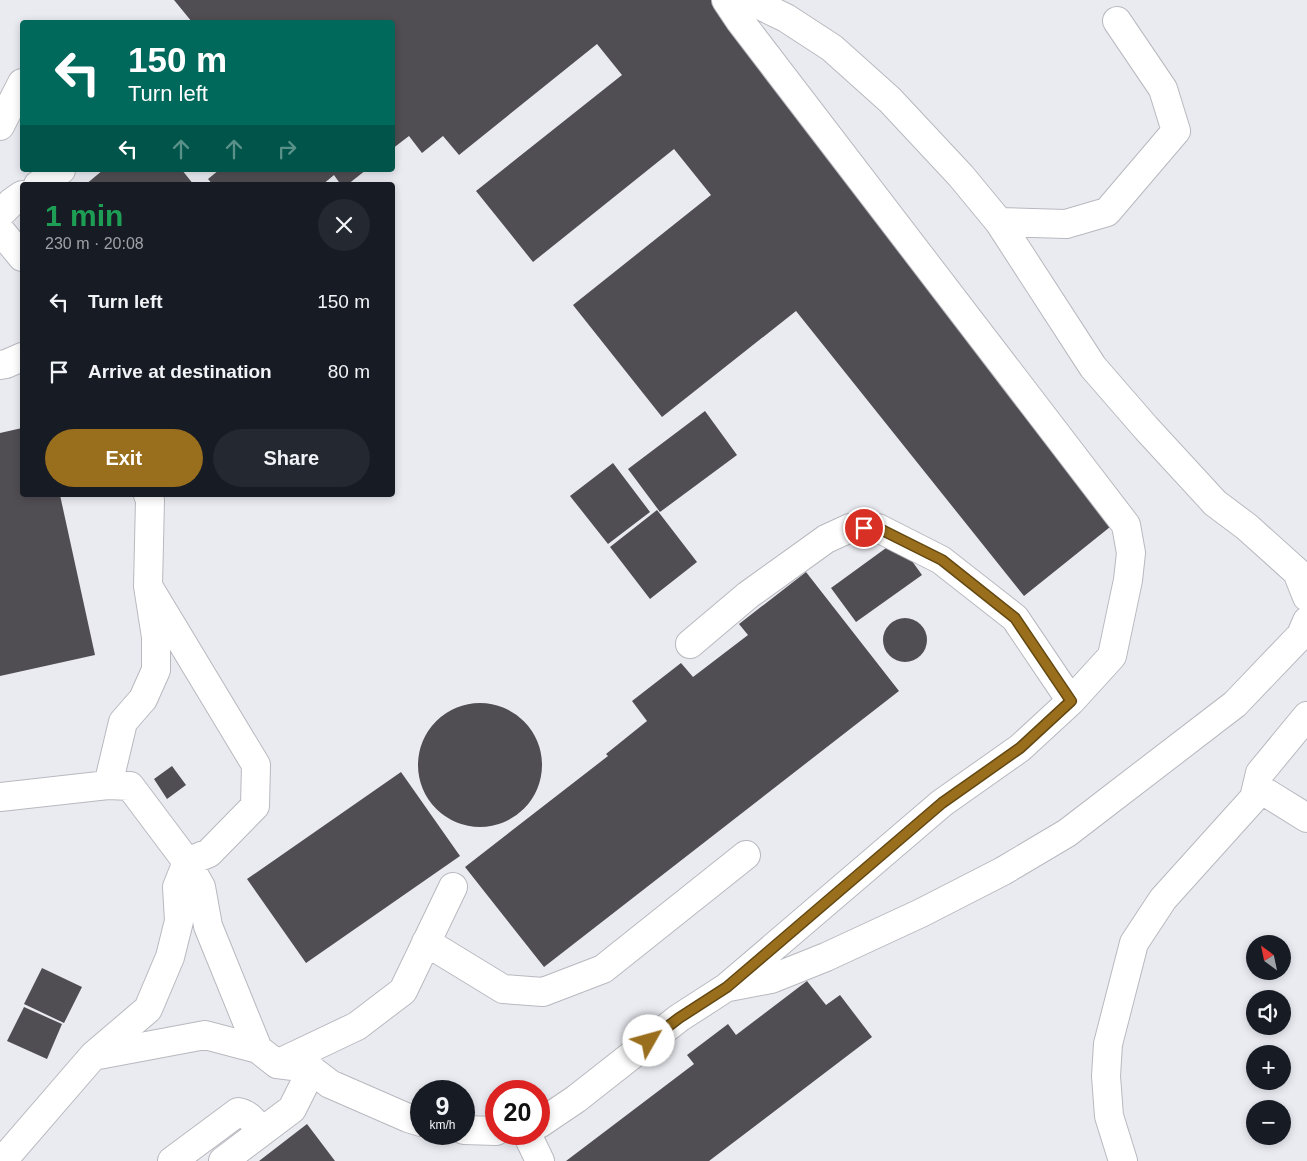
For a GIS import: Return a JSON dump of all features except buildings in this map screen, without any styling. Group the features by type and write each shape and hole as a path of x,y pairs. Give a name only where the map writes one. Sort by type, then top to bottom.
{"street":[{"path":"550,1117 576,1099 679,1018 727,987 942,803 1020,748 1071,701 1112,656 1128,580 1131,553 1126,525 740,21 726,0"},
{"path":"749,0 786,18 832,48 890,100 961,176 999,222 1093,367 1215,503 1254,532 1297,572 1307,597"},
{"path":"999,222 1066,224 1106,212 1176,131 1163,89 1118,21"},
{"path":"0,126 20,87"},
{"path":"43,182 58,172"},
{"path":"0,214 20,196"},
{"path":"0,230 20,254"},
{"path":"0,365 20,358"},
{"path":"108,785 123,722 143,699 156,670 156,637 148,586 149,497"},
{"path":"690,644 748,595 826,539 850,528 878,528 942,560 1015,618 1071,701"},
{"path":"5,1161 5,1158 93,1056 148,1008 170,957 179,920 177,887 187,862 208,853 256,806 256,766 148,586"},
{"path":"727,987 771,979 826,957 938,905 1003,871 1067,833 1235,704 1301,635 1307,622"},
{"path":"1123,1161 1109,1116 1106,1076 1108,1044 1134,943 1163,899 1254,798 1260,772 1307,716"},
{"path":"0,797 108,785 130,786 187,862 201,886 208,926 268,1056"},
{"path":"1258,787 1307,818"},
{"path":"426,942 503,989 544,992 603,969 746,856"},
{"path":"268,1056 357,1026 402,991 453,887"},
{"path":"93,1056 205,1035 309,1068 330,1084 410,1119"},
{"path":"223,1161 292,1109 304,1085 309,1068"},
{"path":"172,1161 238,1112 250,1117 261,1131"},
{"path":"532,1145 540,1161"}],"route":[{"path":"649,1041 679,1018 727,987 942,803 1020,748 1071,701 1015,618 942,560 878,528 864,528"}]}
